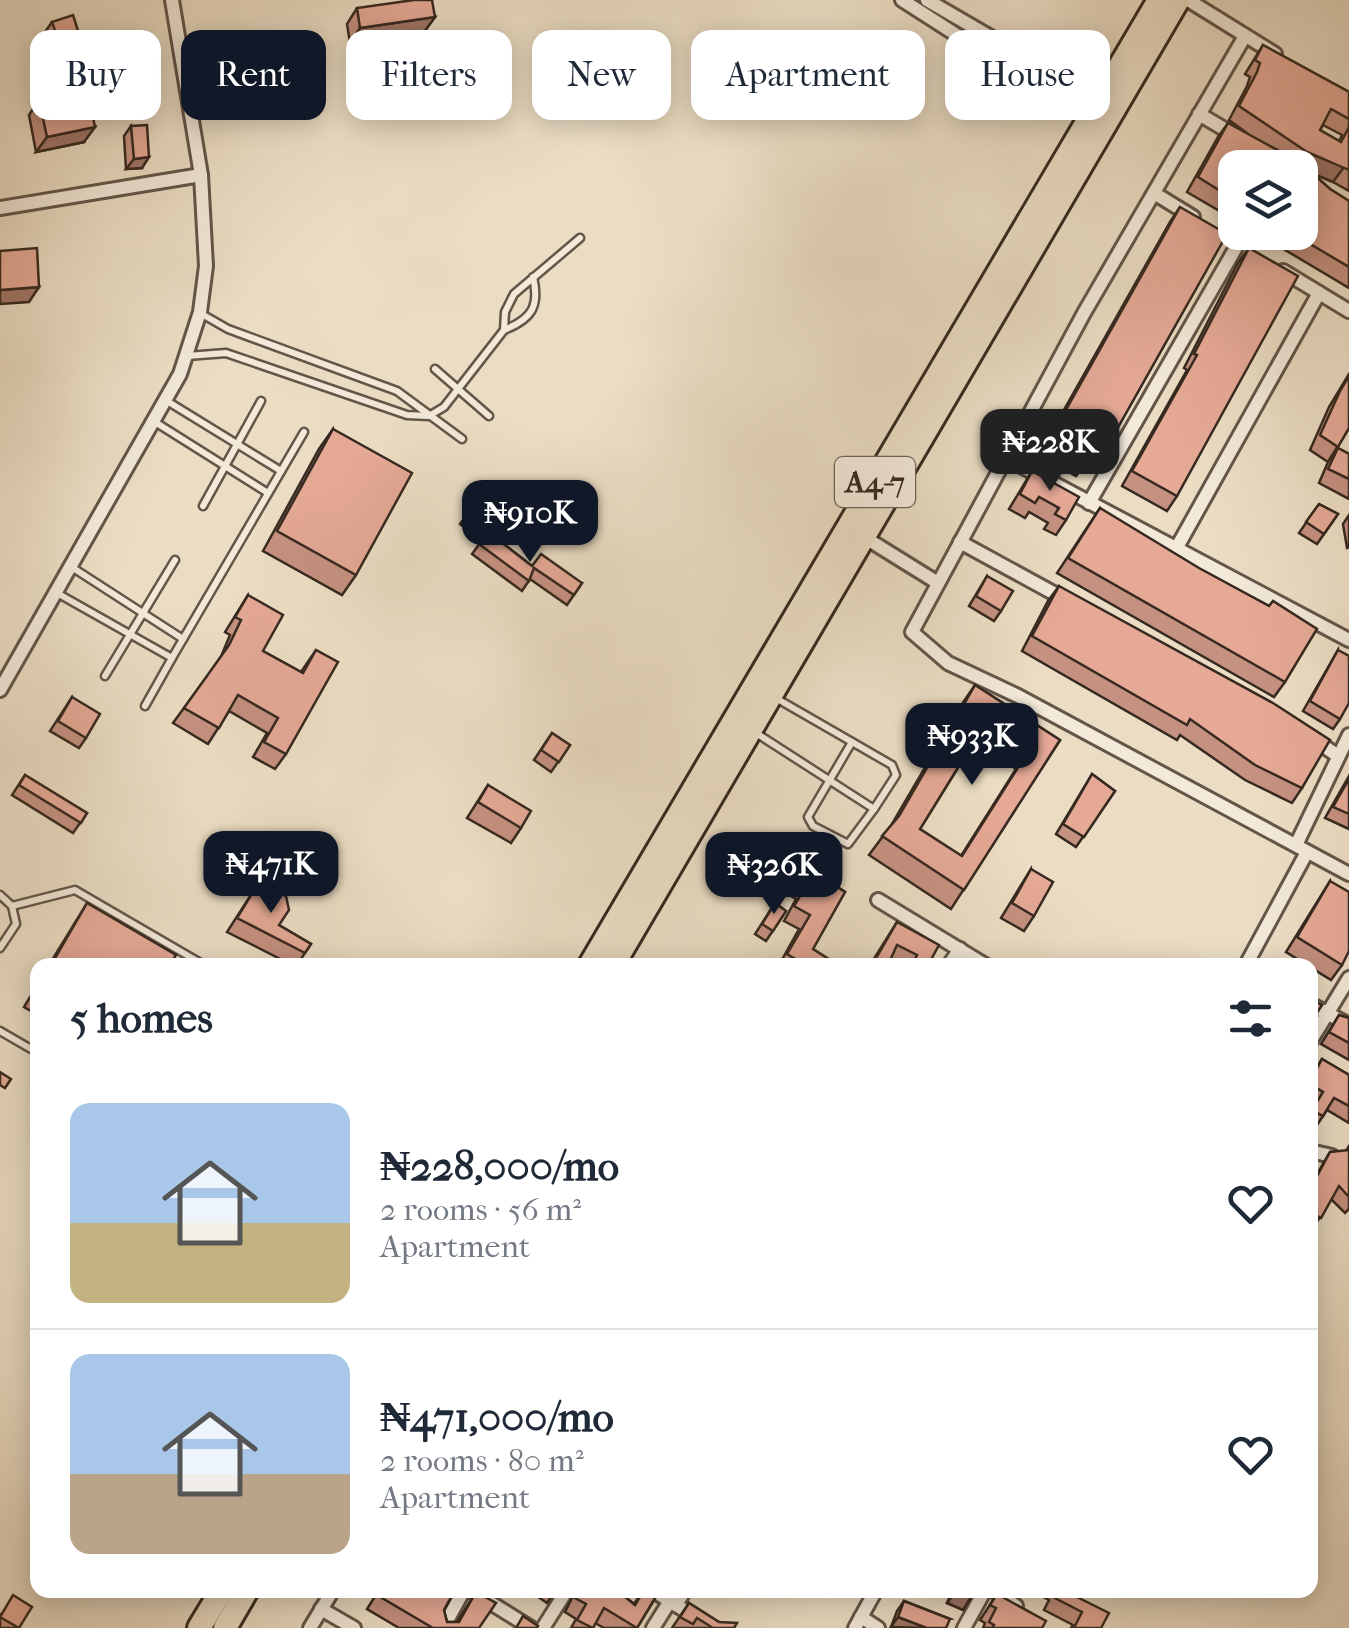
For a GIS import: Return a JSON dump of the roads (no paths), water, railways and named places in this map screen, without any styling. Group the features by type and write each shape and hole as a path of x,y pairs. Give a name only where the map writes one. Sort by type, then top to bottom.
{"highway":[{"name":"A4-7","path":"1110,98 1159,0"},
{"name":"A4-7","path":"1110,102 1178,0"},
{"name":"A4-7","path":"594,958 1098,120"},
{"name":"A4-7","path":"617,958 864,538 1099,120"},
{"path":"199,1628 217,1598"},
{"path":"225,1628 242,1598"}],"street":[{"path":"1,685 165,400 186,356 200,312 206,266 201,175 172,0"},
{"path":"902,0 955,30"},
{"path":"927,0 973,30"},
{"path":"1188,0 1290,62"},
{"path":"1245,36 912,632 948,663 1018,696 1349,874"},
{"path":"1200,114 1243,141"},
{"path":"0,208 201,175"},
{"path":"1154,193 1204,224"},
{"path":"1089,502 1235,250"},
{"path":"1248,250 1254,254"},
{"path":"1271,264 1349,311"},
{"path":"1176,548 1319,293"},
{"path":"1006,458 1349,640"},
{"path":"864,538 938,583"},
{"path":"960,542 1080,607"},
{"path":"1296,728 1338,756"},
{"path":"1249,958 1302,848 1349,735"},
{"path":"878,900 974,958"},
{"path":"954,958 960,949"},
{"path":"1318,1030 1349,978"},
{"path":"1318,1008 1349,1025"},
{"path":"1318,1153 1332,1156"},
{"path":"310,1628 328,1598"},
{"path":"443,1628 462,1598"},
{"path":"480,1598 531,1628"},
{"path":"542,1628 561,1598"},
{"path":"665,1598 713,1628"},
{"path":"653,1628 678,1598"},
{"path":"872,1598 858,1622 878,1628"},
{"path":"964,1628 981,1598"},
{"path":"1005,1598 1035,1618"},
{"path":"322,1608 354,1628"}],"lane":[{"path":"504,330 509,302 580,238"},
{"path":"186,356 226,353 407,415 429,416 444,407 504,330 533,311 538,300 533,277"},
{"path":"200,312 228,328 416,401 429,416 462,438"},
{"path":"435,369 489,416"},
{"path":"165,400 281,471"},
{"path":"203,506 261,402"},
{"path":"152,421 268,493"},
{"path":"146,706 304,432"},
{"path":"105,676 175,560"},
{"path":"70,566 183,639"},
{"path":"56,592 172,658"},
{"path":"771,696 852,742 896,770 848,844 813,826 807,812 852,742"},
{"path":"751,730 874,808"},
{"path":"12,906 75,890 192,958"},
{"path":"0,895 12,906 13,933 0,948"},
{"path":"0,1031 30,1048"}]}
